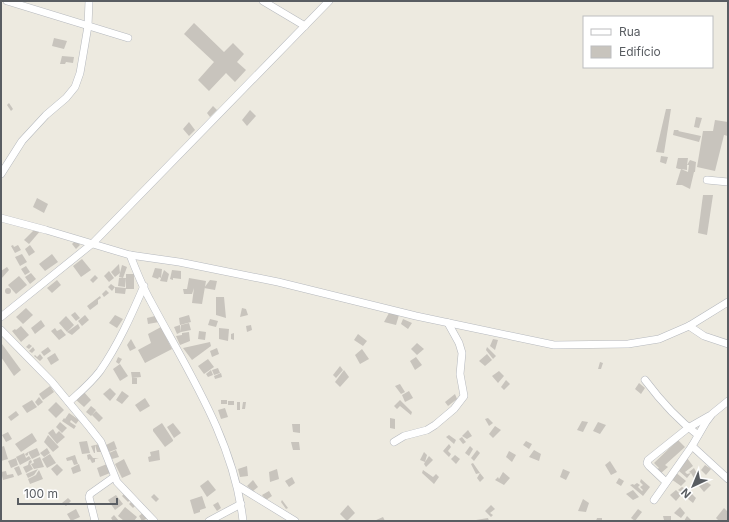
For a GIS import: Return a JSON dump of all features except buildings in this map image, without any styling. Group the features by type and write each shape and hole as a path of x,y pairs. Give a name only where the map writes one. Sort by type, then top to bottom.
{"street":[{"path":"7,1 128,38"},
{"path":"1,174 22,141 46,115 75,88 80,73 88,26 89,1"},
{"path":"263,1 305,26"},
{"path":"1,317 93,243 329,1"},
{"path":"707,180 728,182"},
{"path":"1,218 93,243 130,255 179,262 278,282 416,316 554,345 628,344 659,339 688,326 728,302"},
{"path":"130,255 149,298 204,398 238,486 242,521"},
{"path":"69,402 99,372 122,336 144,286"},
{"path":"394,442 404,436 427,430 435,425 454,409 464,396 460,374 462,353 459,343 448,323"},
{"path":"688,326 704,336 728,344"},
{"path":"1,330 69,402 101,442 114,478 154,521"},
{"path":"645,380 653,391 688,428 698,435"},
{"path":"666,482 648,466 648,460 688,428 712,414 728,401"},
{"path":"654,500 692,446 712,414"},
{"path":"692,446 728,479"},
{"path":"95,521 89,497 90,494 114,478"},
{"path":"238,486 295,521"},
{"path":"209,521 241,504"}]}
